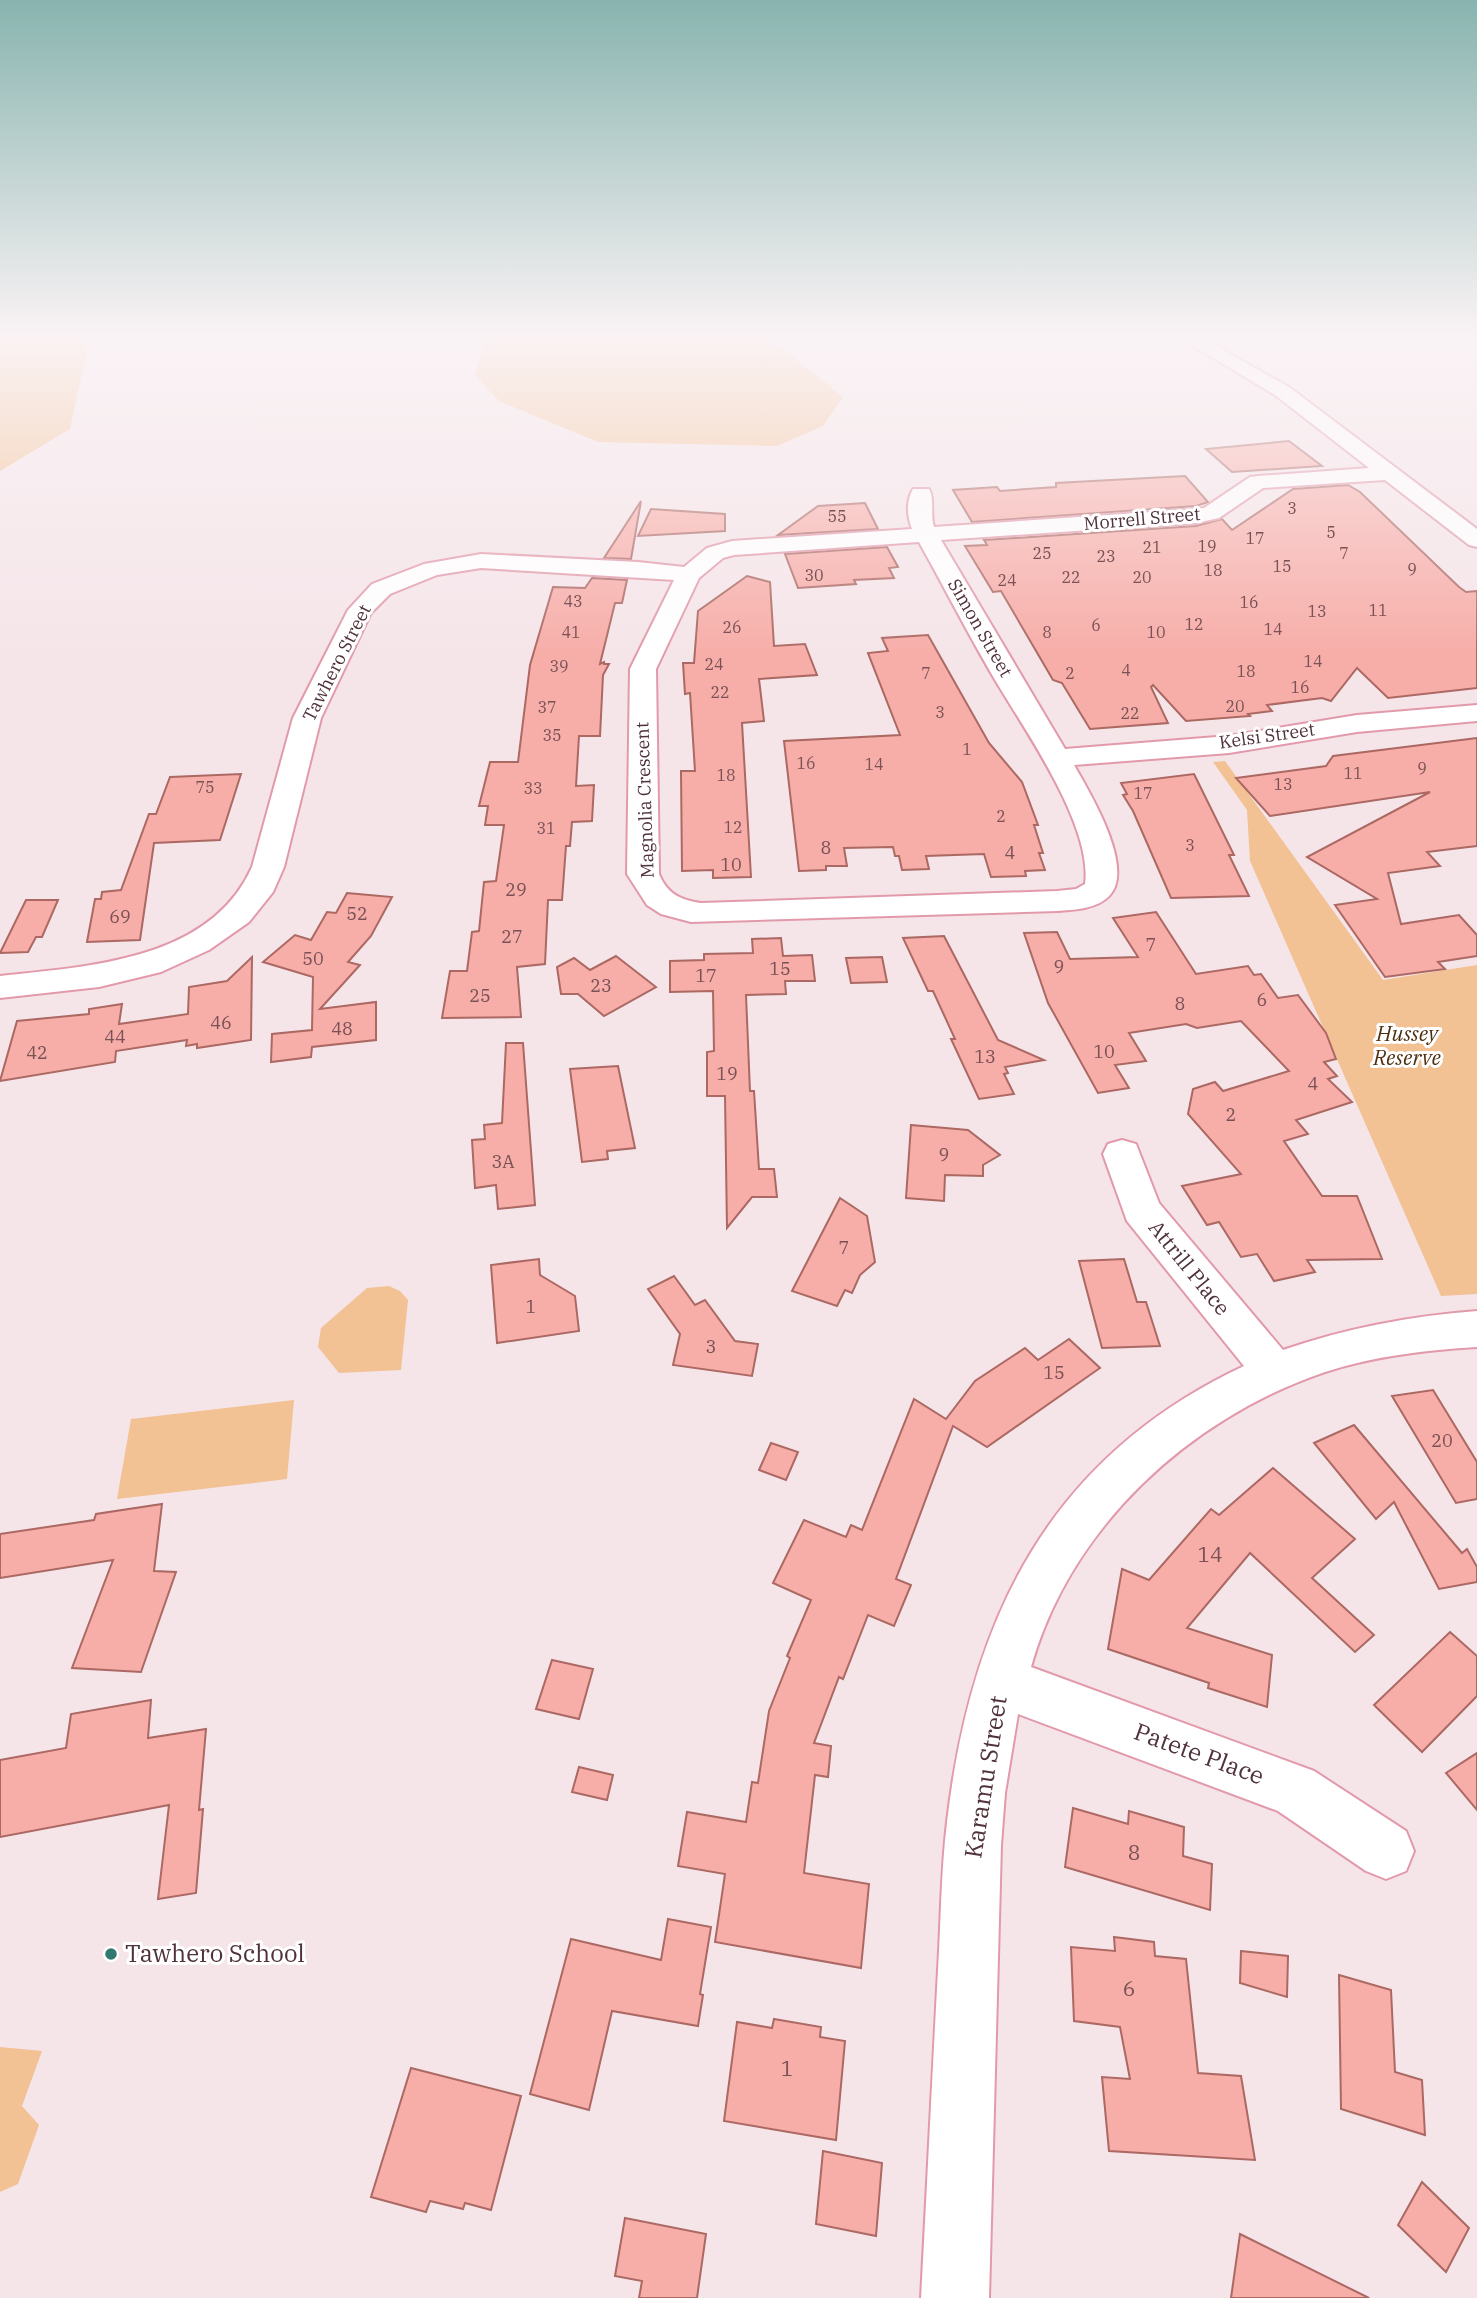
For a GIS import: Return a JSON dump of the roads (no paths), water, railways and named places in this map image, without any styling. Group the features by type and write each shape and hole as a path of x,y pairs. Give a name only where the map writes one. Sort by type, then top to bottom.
{"street":[{"path":"1352,443 1477,540"},
{"name":"Morrell Street","path":"926,534 1196,516 1211,513 1258,482 1390,472"},
{"name":"Simon Street","path":"921,494 919,519 926,534 1005,674 1057,758"},
{"name":"Magnolia Crescent","path":"926,534 732,548 715,553 689,575 645,661 642,678 643,874 647,887 667,906 701,913 1081,899 1096,892 1102,884 1104,871 1071,783 1057,758"},
{"name":"Tawhero Street","path":"0,987 99,976 149,964 197,943 237,915 257,892 268,867 307,718 360,610 381,589 432,569 481,561 625,568 689,575"},
{"name":"Kelsi Street","path":"1057,758 1232,743 1382,721 1413,721 1477,713"},
{"name":"Attrill Place","path":"1122,1154 1141,1210 1274,1371"},
{"name":"Karamu Street","path":"955,2298 974,1824 987,1740 1000,1682 1023,1618 1048,1566 1085,1514 1124,1472 1168,1432 1214,1402 1274,1371 1334,1350 1386,1337 1477,1329"},
{"name":"Patete Place","path":"1000,1682 1296,1790 1386,1851"}],"place":[{"name":"Tawhero School","path":"111,1954"}],"park label":[{"name":"Hussey Reserve","path":"1407,1046"}]}
